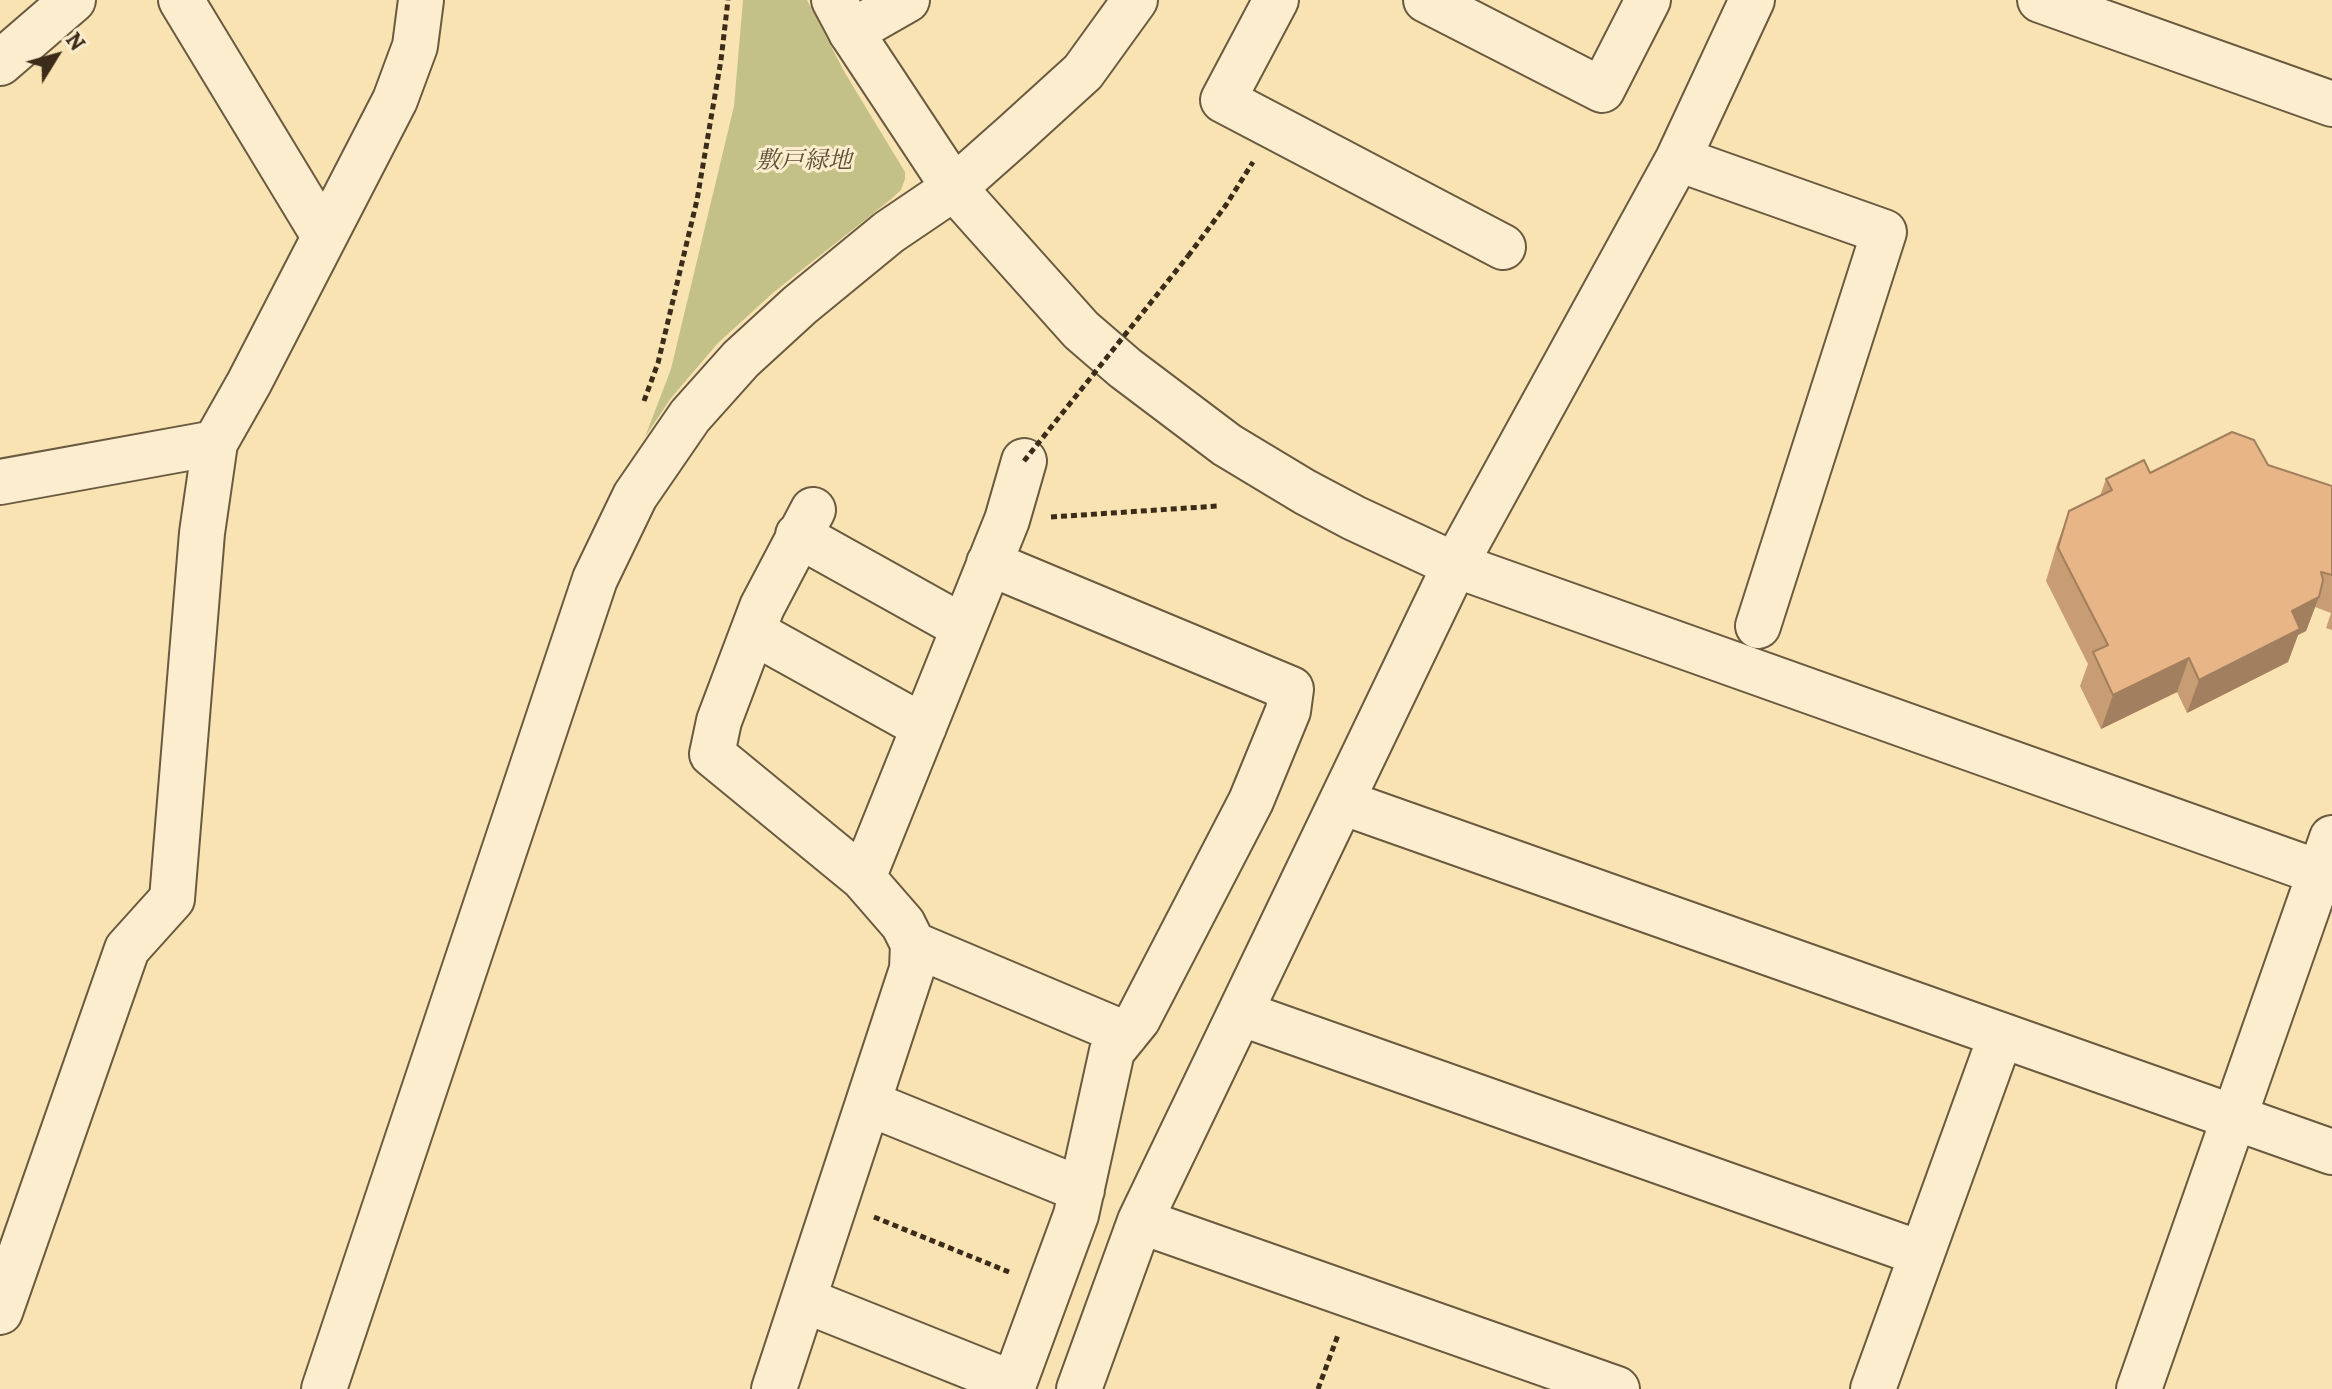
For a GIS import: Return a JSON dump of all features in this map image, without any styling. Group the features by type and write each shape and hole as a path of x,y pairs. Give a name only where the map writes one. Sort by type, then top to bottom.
{"street":[{"path":"0,63 73,0"},
{"path":"181,0 324,236"},
{"path":"0,1312 127,949 172,899 202,533 215,443 395,100 415,46 421,0"},
{"path":"907,0 843,16 954,188 1081,330 1157,393 1227,445 1354,518 1455,565 2328,863 2234,1117 2139,1389"},
{"path":"324,1389 595,579 635,496 690,416 741,359 800,305 889,232 954,188 1083,72 1135,0"},
{"path":"1276,0 1223,100 1503,247"},
{"path":"1426,0 1602,90 1648,0"},
{"path":"1079,1389 1140,1221 1455,565 1678,159 1752,0"},
{"path":"2040,0 2332,104"},
{"path":"1678,159 1884,232 1758,626"},
{"path":"0,482 215,443"},
{"path":"863,878 1007,520 1024,461"},
{"path":"774,1389 912,969 913,944 903,924 863,878 712,754 719,721 762,607 806,522 963,627"},
{"path":"804,1300 1013,1387 1076,1215 1112,1051 1138,1019 1251,801 1288,711 1291,689 989,563"},
{"path":"753,632 924,727"},
{"path":"1342,802 2332,1152"},
{"path":"913,944 1126,1034"},
{"path":"1240,1013 1922,1254"},
{"path":"1873,1389 2001,1035"},
{"path":"868,1103 1082,1190"},
{"path":"1140,1221 1617,1389"}],"path":[{"path":"642,407 658,363 697,200 728,0"},
{"path":"1024,461 1226,205 1273,126"},
{"path":"1007,520 1218,506"},
{"path":"836,1202 1049,1288"},
{"path":"1318,1389 1352,1296"}],"green space":[{"name":"敷戸緑地","path":"743,0 807,0 845,73 905,172 905,179 901,190 890,200 774,292 718,343 671,398 645,437 671,369 734,106"}],"building":[{"path":"2232,432 2254,440 2268,465 2332,486 2332,575 2321,572 2323,580 2319,597 2292,611 2300,629 2199,680 2189,658 2113,695 2093,652 2108,645 2058,548 2069,511 2112,490 2106,479 2144,460 2150,473"}]}
